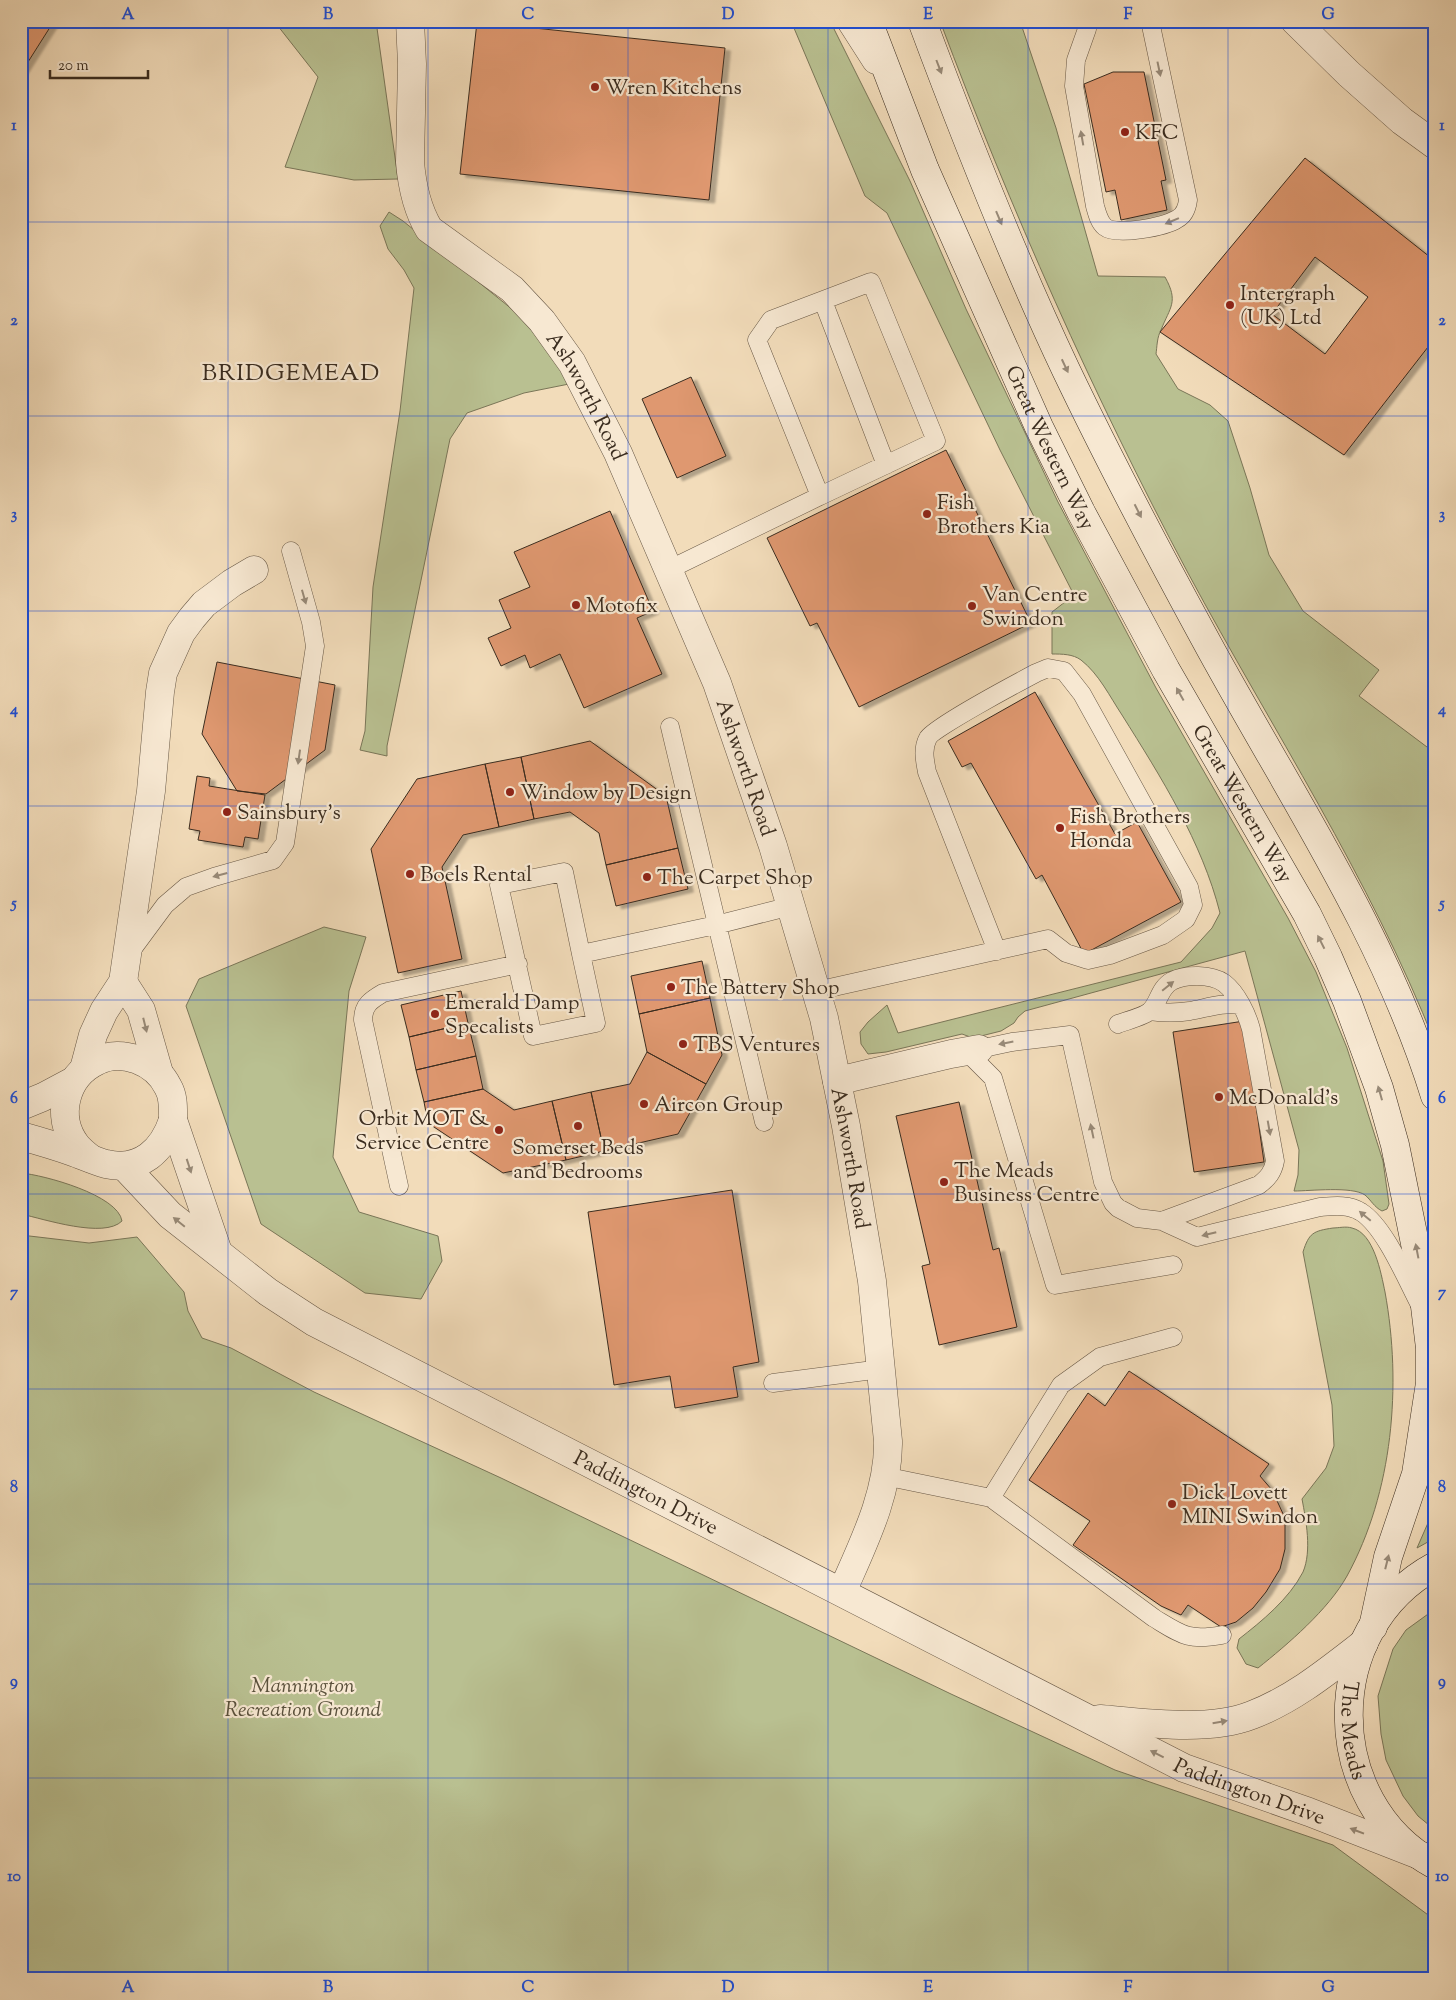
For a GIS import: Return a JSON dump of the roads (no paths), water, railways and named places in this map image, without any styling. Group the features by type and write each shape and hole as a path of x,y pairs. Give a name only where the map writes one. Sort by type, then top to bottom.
{"street":[{"name":"Ashworth Road","path":"410,21 412,64 410,162 412,182 420,215 429,229 512,289 542,322 572,363 618,453 717,683 757,796 816,991 837,1081 872,1281 888,1441 888,1460 877,1506 842,1592"},
{"path":"851,21 893,86"},
{"name":"Great Western Way","path":"868,21 925,170 1039,427 1081,512 1166,670 1307,914 1328,957 1363,1042 1379,1088 1392,1135 1416,1247 1427,1316 1430,1348 1430,1383 1416,1474 1388,1557 1368,1635"},
{"path":"922,21 979,170 1067,371 1203,636 1373,942 1407,1017 1435,1096"},
{"path":"1306,25 1355,79 1402,121 1433,139"},
{"path":"90,1158 76,1146 68,1131 64,1113 66,1096 78,1075 93,1035 125,970 151,791 163,673 181,633 192,618 211,599 232,583 254,570"},
{"path":"21,1136 106,1164 124,1166 142,1161 156,1151 167,1137 173,1120 174,1102 168,1087 159,1073 141,1010 125,970"},
{"path":"837,1081 973,1050"},
{"path":"21,1106 43,1097 98,1060 114,1056 130,1057 146,1063 159,1073"},
{"path":"173,1120 218,1252"},
{"name":"Paddington Drive","path":"124,1166 170,1215 268,1292 314,1322 1191,1771 1309,1812 1427,1860"},
{"name":"The Meads","path":"1427,1860 1393,1833 1373,1806 1358,1775 1353,1759 1348,1725 1348,1708 1353,1675 1368,1635 1392,1600 1435,1566"},
{"name":"Paddington Drive","path":"1084,1717 1162,1724 1216,1723 1250,1716 1295,1694 1368,1635"}],"lane":[{"path":"1087,29 1076,60 1074,86 1076,106 1095,206 1100,220 1106,228 1122,232 1168,223 1177,219 1187,208 1188,200 1150,21"},
{"path":"668,570 936,441 871,282 771,320 757,340 820,496"},
{"path":"823,301 886,466"},
{"path":"125,970 165,904 186,887 273,860 285,843 315,646 311,622 291,550"},
{"path":"816,991 1048,940 1066,953 1088,960 1110,955 1163,935 1186,919 1193,905 1189,887 1082,694 1064,671 1048,668 1036,673 944,725 928,737 924,751 928,772 997,951"},
{"path":"670,727 764,1122"},
{"path":"564,872 581,954 596,1023 533,1036 499,885 564,872"},
{"path":"581,954 716,925 791,906"},
{"path":"399,1186 363,1020 363,1011 371,1000 383,992 518,964"},
{"path":"1150,1011 1161,991 1171,981 1197,976 1211,978 1224,983 1245,1013 1251,1029 1275,1161 1267,1179 1259,1185 1162,1221"},
{"path":"1118,1024 1150,1011 1174,1013 1214,1006 1240,1005"},
{"path":"1173,1265 1055,1285 993,1078 973,1050 1012,1042 1070,1035 1107,1193 1118,1208 1128,1214 1137,1218 1162,1221 1197,1237 1320,1207 1339,1206 1355,1209 1362,1212 1374,1224 1389,1246 1427,1316"},
{"path":"991,1498 1061,1385 1100,1357 1173,1337"},
{"path":"773,1383 881,1369"},
{"path":"884,1476 991,1498 1154,1618 1178,1633 1199,1639 1222,1635"}],"place":[{"name":"Wren Kitchens","path":"595,87"},
{"name":"KFC","path":"1125,132"},
{"name":"Intergraph (UK) Ltd","path":"1230,305"},
{"name":"Fish Brothers Kia","path":"927,514"},
{"name":"Motofix","path":"576,605"},
{"name":"Van Centre Swindon","path":"972,606"},
{"name":"Window by Design","path":"510,792"},
{"name":"Sainsbury's","path":"227,812"},
{"name":"Fish Brothers Honda","path":"1060,828"},
{"name":"Boels Rental","path":"410,874"},
{"name":"The Carpet Shop","path":"647,877"},
{"name":"The Battery Shop","path":"671,987"},
{"name":"Emerald Damp Specalists","path":"435,1014"},
{"name":"TBS Ventures","path":"683,1044"},
{"name":"McDonald's","path":"1219,1097"},
{"name":"Aircon Group","path":"644,1104"},
{"name":"Somerset Beds and Bedrooms","path":"578,1126"},
{"name":"Orbit MOT & Service Centre","path":"499,1130"},
{"name":"The Meads Business Centre","path":"944,1182"},
{"name":"Dick Lovett MINI Swindon","path":"1172,1504"}],"district":[{"name":"BRIDGEMEAD","path":"291,372"}],"park label":[{"name":"Mannington Recreation Ground","path":"303,1697"}]}
